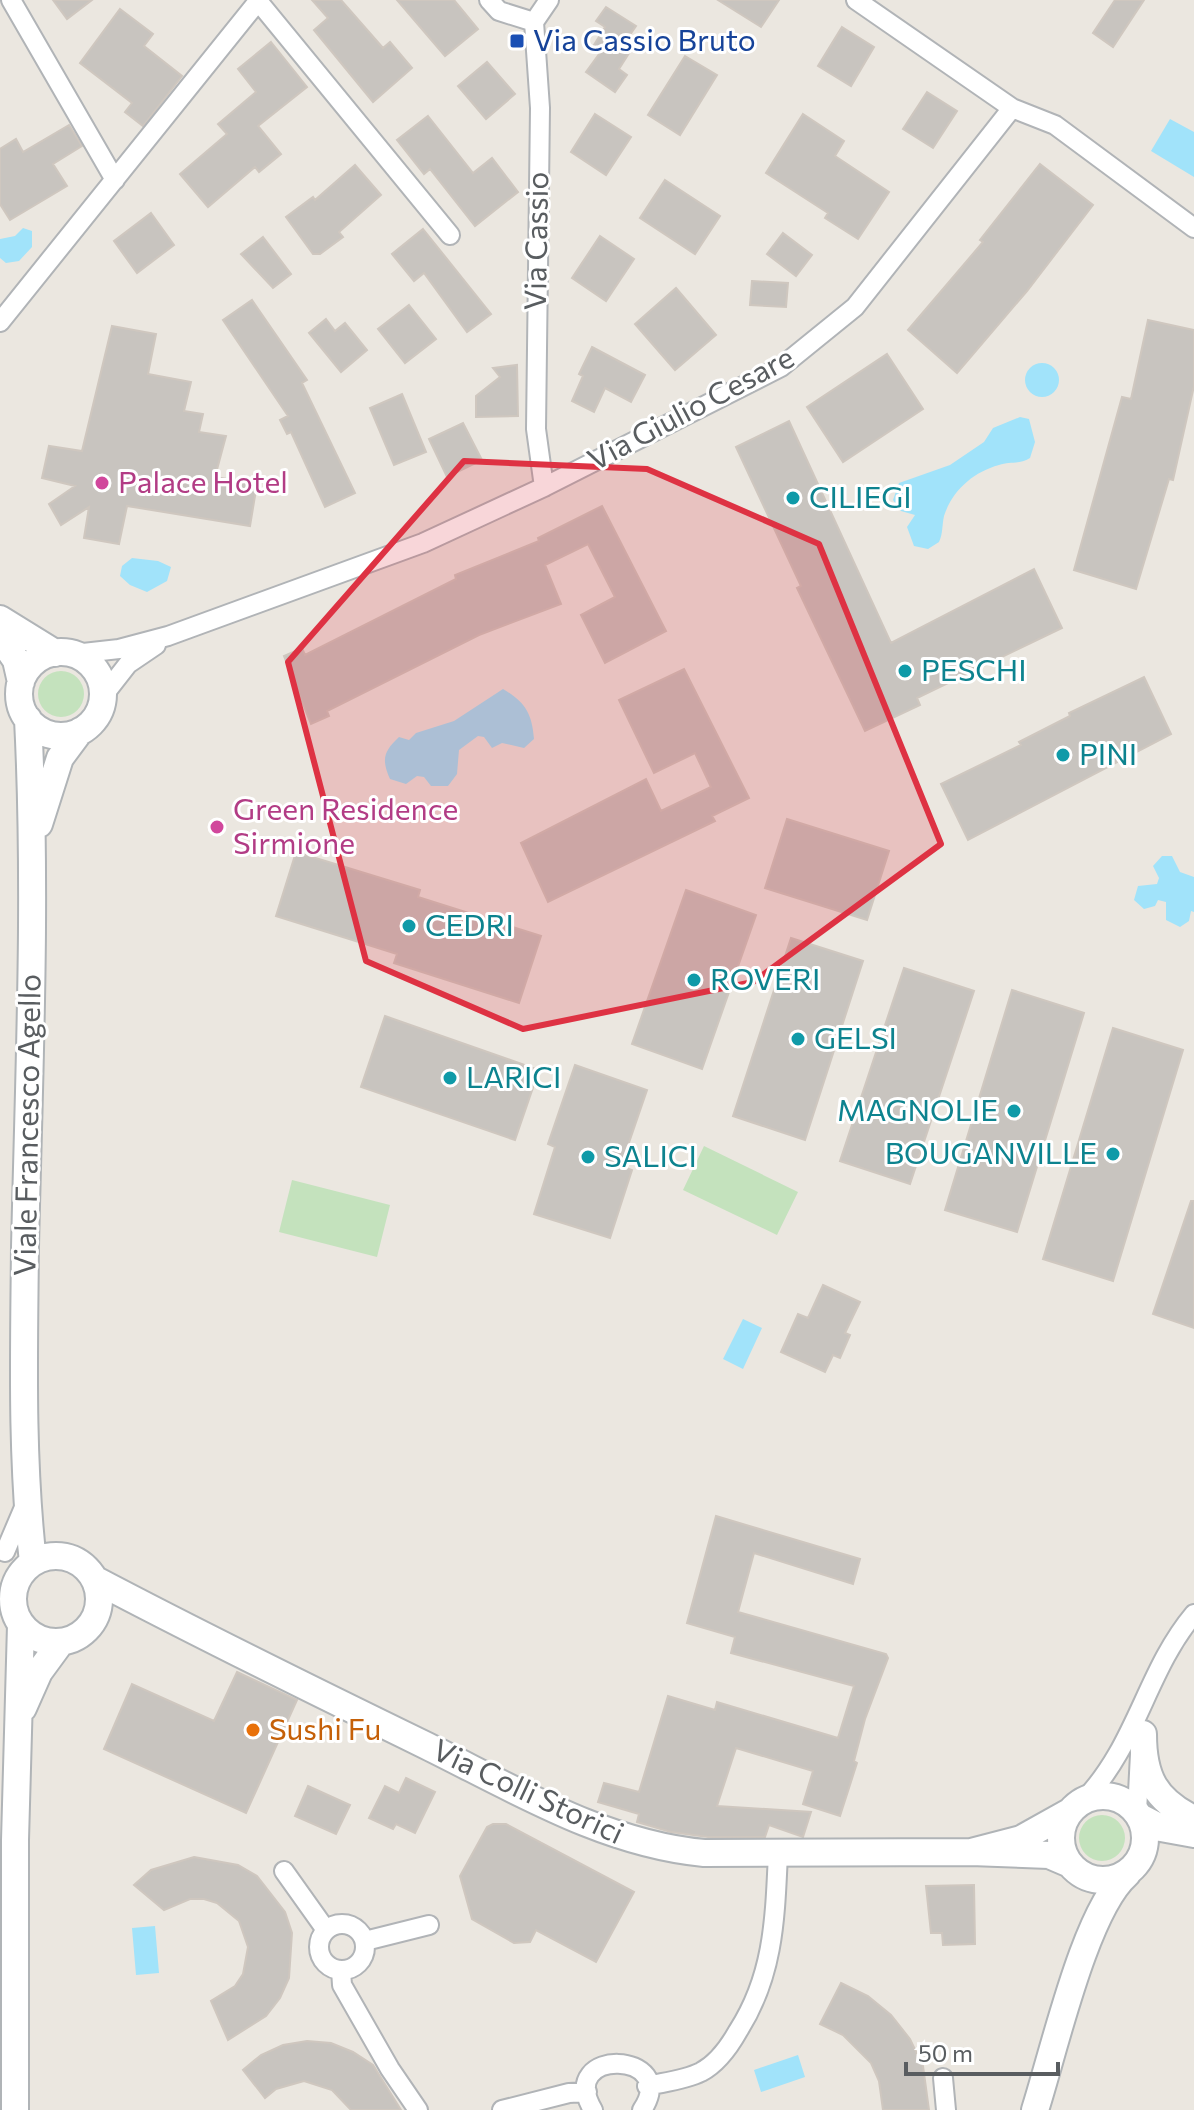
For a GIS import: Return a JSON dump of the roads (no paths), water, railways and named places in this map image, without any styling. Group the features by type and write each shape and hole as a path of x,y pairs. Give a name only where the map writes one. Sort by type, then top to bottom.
{"main road":[{"path":"0,619 92,665 103,696 96,717 80,731 49,734 28,719 21,704 21,682 16,660 0,637"},
{"path":"21,682 32,663 65,653"},
{"name":"Viale Francesco Agello","path":"15,1559 26,1502 23,1391 34,843 28,719"},
{"name":"Viale Francesco Agello","path":"34,843 60,758 80,731"},
{"path":"19,1718 39,1672 61,1642 86,1630 97,1611 94,1579 71,1558 26,1502"},
{"path":"15,2110 15,1840 21,1625 13,1597 15,1559 71,1558"},
{"name":"Via Colli Storici","path":"94,1579 162,1616 605,1831 667,1849 1049,1855 1105,1881 1160,1850 1194,1843"},
{"name":"Via Colli Storici","path":"86,1630 120,1616 162,1616"},
{"path":"21,1625 39,1639 61,1642"},
{"path":"1143,1734 1145,1767 1155,1791 1175,1810 1194,1819"},
{"name":"Via Colli Storici","path":"971,1852 1021,1839 1093,1797 1117,1798 1161,1828 1194,1834"},
{"path":"1076,1806 1061,1837 1090,1901 1091,1931"},
{"path":"1035,2110 1091,1931 1113,1887 1135,1866 1146,1838 1138,1814"}],"street":[{"path":"11,0 115,180"},
{"path":"0,322 258,0 450,235"},
{"path":"489,0 499,11 534,22 549,0"},
{"path":"856,0 1012,108 1055,125 1194,228"},
{"name":"Via Cassio","path":"534,22 540,108 536,429 544,487"},
{"name":"Via Giulio Cesare","path":"65,653 119,649 168,636 423,543 544,487 781,367 855,307 1012,108"},
{"name":"Via Giulio Cesare","path":"103,696 128,664 168,636"},
{"path":"1076,1806 1098,1785 1125,1746 1161,1670 1194,1614"},
{"path":"1138,1814 1137,1772 1143,1734 1161,1670"},
{"path":"647,2086 701,2072 720,2059 750,2012 761,1991 774,1935 778,1853"},
{"path":"284,1871 326,1930"},
{"path":"348,1924 365,1941 360,1962 341,1970 322,1958 319,1943 326,1930 333,1925 348,1924"},
{"path":"365,1941 429,1925"},
{"path":"341,1970 342,1985 390,2069 418,2110"},
{"path":"502,2110 569,2093 590,2101 593,2074 609,2062 629,2063 637,2068 647,2086 648,2095 642,2110"},
{"path":"943,2078 946,2110"}],"water":[{"path":"1170,119 1194,132 1194,177 1151,151"},
{"path":"23,228 32,231 32,247 19,261 6,263 0,258 0,239 15,236"},
{"path":"1042,363 1054,368 1059,380 1054,392 1042,397 1030,392 1025,380 1030,368"},
{"path":"1020,417 1029,419 1035,442 1030,458 990,468 972,478 952,498 944,516 939,542 928,549 914,546 907,527 915,515 901,511 893,500 899,483 950,465 984,442 993,428"},
{"path":"132,558 158,561 171,567 167,581 147,592 130,585 120,576 122,566"},
{"path":"503,689 522,704 529,715 534,739 524,748 502,743 492,748 484,737 478,736 459,750 457,774 448,786 431,786 424,777 417,776 406,784 390,779 386,756 399,737 409,740 416,733 454,721"},
{"path":"1162,856 1172,856 1180,872 1194,877 1194,912 1191,911 1189,921 1180,927 1166,920 1166,902 1158,900 1155,906 1144,909 1134,900 1138,886 1157,884 1159,878 1153,866"},
{"path":"743,1319 762,1328 743,1369 723,1359"},
{"path":"155,1926 159,1973 136,1975 132,1928"},
{"path":"798,2055 805,2077 761,2092 754,2070"}],"place":[{"name":"Via Cassio Bruto","path":"517,41"},
{"name":"Palace Hotel","path":"102,483"},
{"name":"CILIEGI","path":"793,498"},
{"name":"PESCHI","path":"905,671"},
{"name":"PINI","path":"1063,755"},
{"name":"Green Residence Sirmione","path":"217,827"},
{"name":"CEDRI","path":"409,926"},
{"name":"ROVERI","path":"694,980"},
{"name":"GELSI","path":"798,1039"},
{"name":"LARICI","path":"450,1078"},
{"name":"MAGNOLIE","path":"1014,1111"},
{"name":"BOUGANVILLE","path":"1113,1154"},
{"name":"SALICI","path":"588,1157"},
{"name":"Sushi Fu","path":"253,1730"}]}
